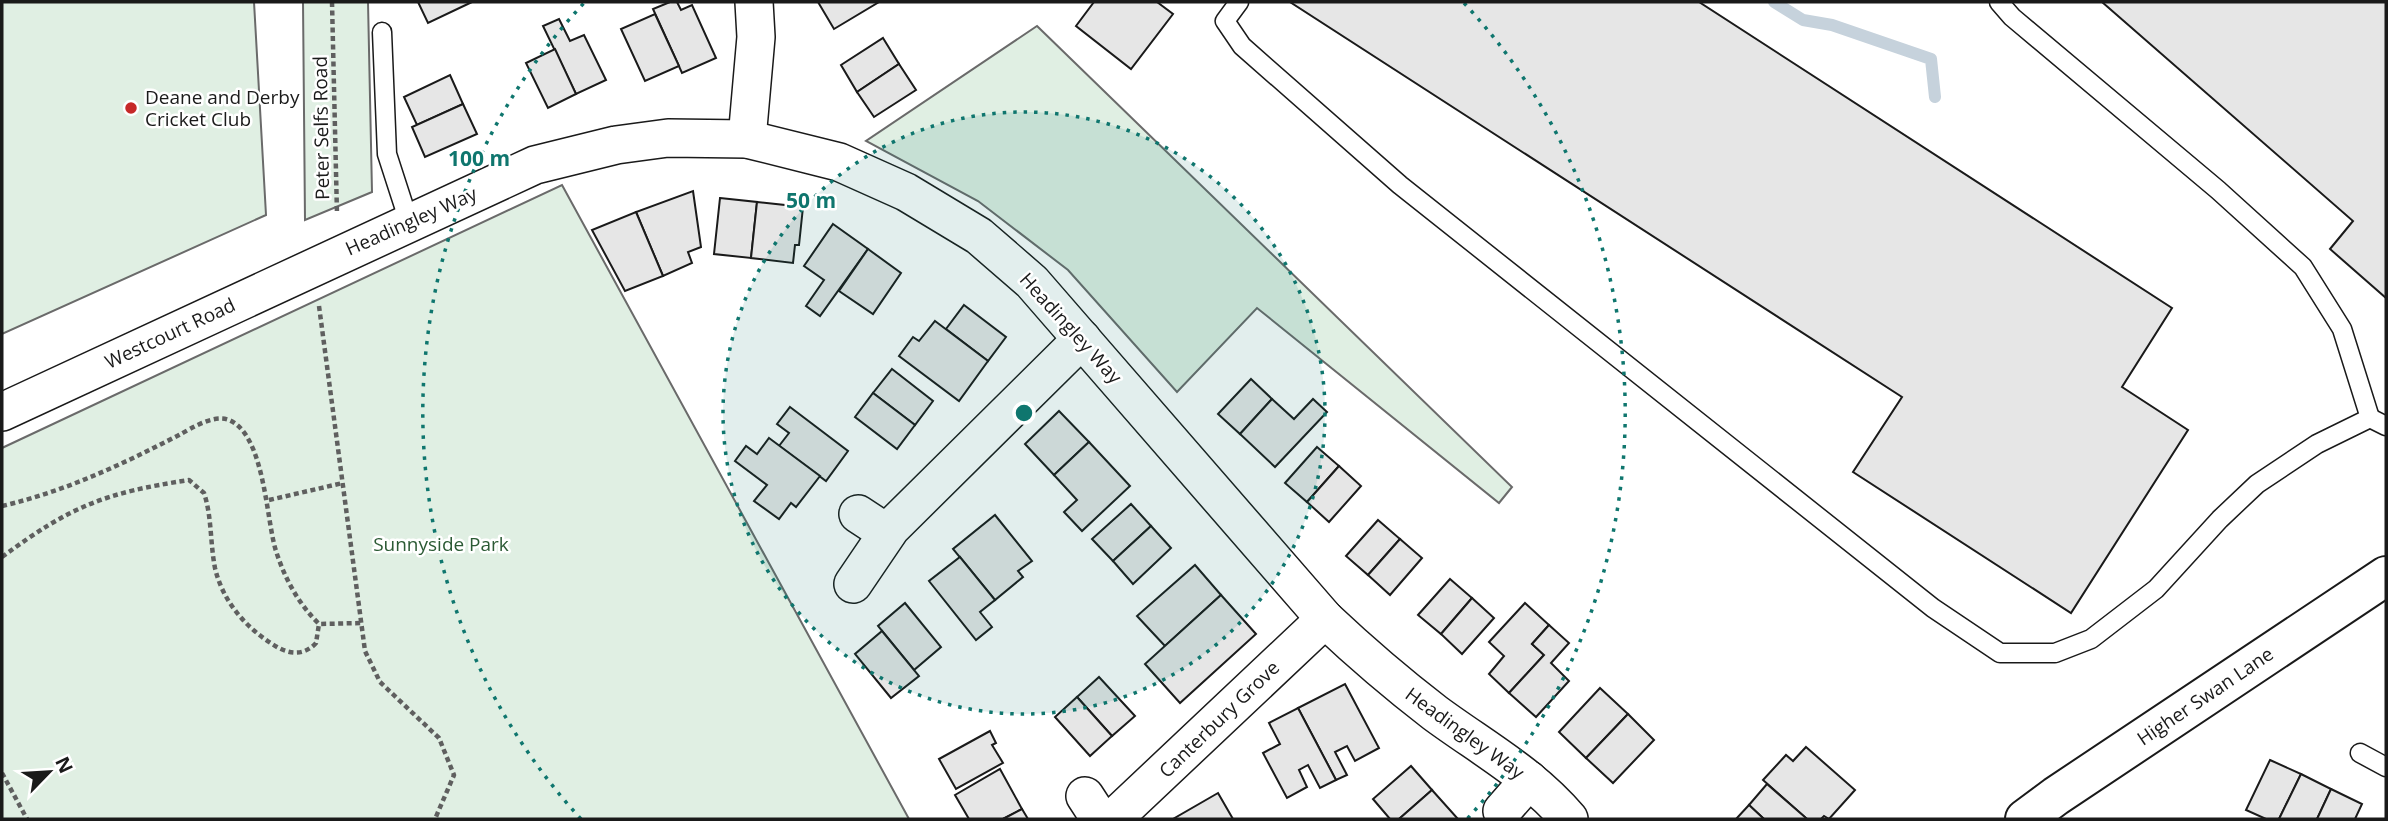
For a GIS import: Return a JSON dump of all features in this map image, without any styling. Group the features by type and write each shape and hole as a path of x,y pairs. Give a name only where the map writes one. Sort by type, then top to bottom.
{"street":[{"path":"747,139 757,37 754,2"},
{"name":"Headingley Way","path":"326,260 535,165 575,153 668,138 747,139 839,162 906,192 978,236 1032,282 1325,618 1385,673 1529,780 1569,819"},
{"name":"Westcourt Road","path":"2,412 326,260"},
{"path":"853,584 872,523 1082,339"},
{"name":"Higher Swan Lane","path":"2025,819 2386,576"},
{"name":"Canterbury Grove","path":"1113,819 1325,618"},
{"name":"Headingley Way","path":"1502,811 1529,780"}],"lane":[{"path":"1239,2 1225,21 1242,46 1400,185 1933,608 2000,653 2055,653 2091,639 2156,589 2220,519 2257,484 2317,444 2370,418"},
{"path":"1999,2 2012,17 2218,190 2304,267 2342,329 2370,418 2386,426"},
{"path":"382,32 387,155 410,222"},
{"path":"2360,753 2386,766"}],"path":[{"name":"Peter Selfs Road","path":"332,2 326,260 343,483 365,651 380,682 439,738 454,775 435,819"},
{"path":"2,506 78,485 196,426 225,419 236,424 245,435 269,500 272,537 281,563 293,593 319,624 316,643 300,653 286,652 264,640 242,620 228,601 216,570 204,493 189,480 127,489 86,504 49,522 2,557"},
{"path":"269,500 343,483"},
{"path":"319,624 362,623"},
{"path":"2,773 27,819"}],"green space":[{"name":"Deane and Derby Cricket Club","path":"2,2 254,2 266,215 2,334"},
{"path":"303,2 368,2 372,192 305,220"},
{"path":"1037,26 1512,487 1499,503 1257,308 1177,392 1068,270 978,201 866,141"},
{"name":"Sunnyside Park","path":"562,185 909,819 2,819 2,448"}],"building":[{"path":"418,2 472,2 428,23"},
{"path":"677,2 681,10 692,5 716,58 682,73 653,9"},
{"path":"818,2 879,2 834,29"},
{"path":"1094,2 1157,2 1173,14 1131,69 1076,26"},
{"path":"1290,2 1699,2 2172,308 2122,387 2188,430 2071,613 1853,472 1902,397"},
{"path":"2102,2 2386,2 2386,298 2330,249 2353,221"},
{"path":"655,14 679,66 645,81 621,29"},
{"path":"559,19 570,41 584,35 606,80 576,94 543,26"},
{"path":"883,38 899,64 857,92 841,65"},
{"path":"555,49 576,94 548,108 526,63"},
{"path":"899,64 916,90 874,117 857,92"},
{"path":"450,75 463,104 417,125 404,97"},
{"path":"463,104 477,134 425,157 412,127"},
{"path":"693,191 701,247 688,252 692,263 663,276 636,212"},
{"path":"720,198 757,202 751,258 714,254"},
{"path":"757,202 803,207 799,245 795,245 793,263 751,258"},
{"path":"636,212 663,276 625,291 592,230"},
{"path":"833,224 868,249 820,316 806,306 824,280 804,266"},
{"path":"868,249 901,273 873,314 839,291"},
{"path":"964,305 1006,337 988,361 946,329"},
{"path":"935,321 988,361 959,401 899,356 913,337 919,341"},
{"path":"892,369 933,401 915,425 873,393"},
{"path":"1251,379 1272,399 1240,434 1218,414"},
{"path":"873,393 915,425 897,449 855,417"},
{"path":"1272,399 1294,419 1313,399 1327,412 1275,467 1240,434"},
{"path":"790,407 848,451 826,481 779,446 789,433 777,424"},
{"path":"1059,411 1089,442 1054,475 1025,444"},
{"path":"769,438 820,476 796,507 791,503 779,519 754,501 767,485 735,461 746,446 757,454"},
{"path":"1089,442 1130,486 1082,531 1064,512 1077,500 1054,475"},
{"path":"1317,447 1339,466 1307,502 1285,483"},
{"path":"1339,466 1361,486 1329,522 1307,502"},
{"path":"1131,504 1151,526 1113,561 1092,539"},
{"path":"995,515 1032,561 1018,571 1023,577 995,600 953,549"},
{"path":"1378,520 1400,539 1368,575 1346,556"},
{"path":"1151,526 1171,548 1133,584 1113,561"},
{"path":"1400,539 1422,558 1390,595 1368,575"},
{"path":"960,557 995,600 980,612 992,627 976,640 929,581"},
{"path":"1195,565 1221,595 1165,646 1137,616"},
{"path":"1450,579 1472,598 1441,634 1418,615"},
{"path":"1221,595 1256,634 1180,703 1145,664"},
{"path":"1472,598 1494,618 1462,654 1441,634"},
{"path":"905,603 941,647 914,670 878,626"},
{"path":"1525,603 1549,625 1532,644 1544,655 1509,693 1489,674 1504,656 1489,642"},
{"path":"1549,625 1569,643 1551,663 1569,681 1536,717 1509,693 1544,655 1532,644"},
{"path":"882,631 919,676 891,698 855,654"},
{"path":"1099,677 1135,716 1112,736 1077,697"},
{"path":"1345,684 1379,748 1355,761 1347,746 1335,752 1347,775 1336,780 1298,708"},
{"path":"1600,688 1628,714 1586,758 1559,732"},
{"path":"1077,697 1112,736 1090,756 1055,717"},
{"path":"1298,708 1336,780 1320,788 1308,765 1299,770 1307,787 1287,798 1263,753 1280,744 1269,723"},
{"path":"1628,714 1654,740 1613,783 1586,758"},
{"path":"990,731 996,743 992,745 1003,763 956,789 939,759"},
{"path":"1806,747 1855,790 1829,819 1824,816 1821,819 1807,819 1763,780 1786,755 1793,761"},
{"path":"2270,760 2301,774 2279,819 2266,819 2246,810"},
{"path":"1411,766 1432,790 1399,819 1390,819 1373,799"},
{"path":"1000,769 1022,809 1003,819 969,819 955,795"},
{"path":"2301,774 2331,789 2317,819 2279,819"},
{"path":"1767,784 1806,818 1764,819 1749,805"},
{"path":"2331,789 2362,804 2355,819 2317,819"},
{"path":"1432,790 1458,819 1399,819"},
{"path":"1218,793 1233,819 1173,819"},
{"path":"1749,805 1764,819 1736,819"},
{"path":"1022,809 1028,819 1003,819"}],"waterway":[{"path":"1774,2 1803,20 1832,25 1931,59 1935,97"}],"place":[{"name":"Deane and Derby Cricket Club","path":"131,108"}]}
